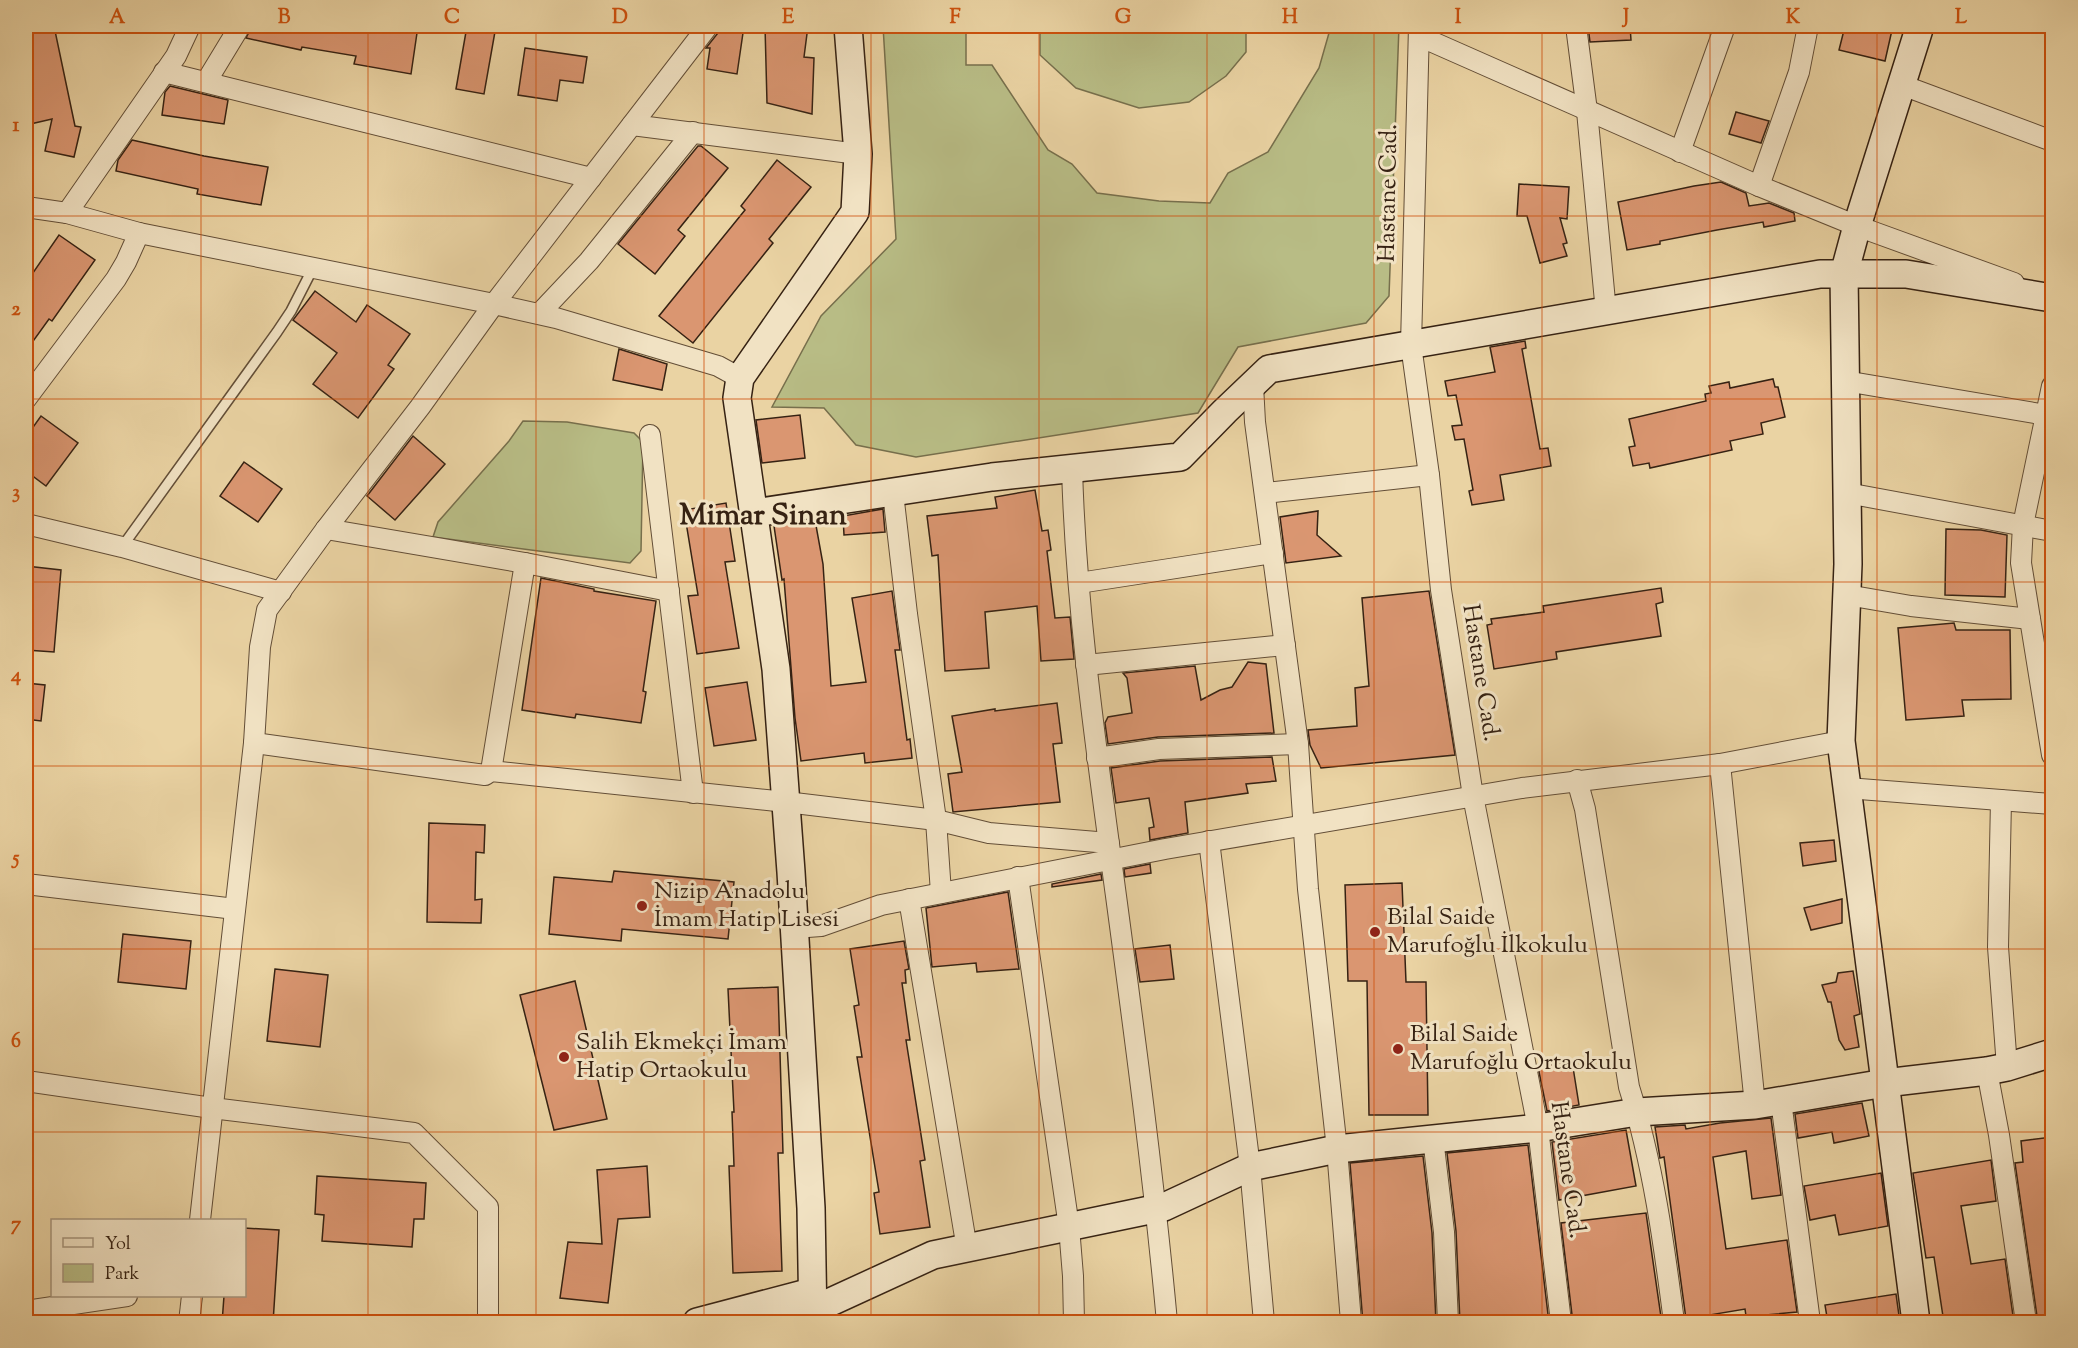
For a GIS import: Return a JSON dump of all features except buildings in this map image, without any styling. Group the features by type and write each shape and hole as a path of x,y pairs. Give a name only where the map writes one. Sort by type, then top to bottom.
{"street":[{"path":"67,213 176,56 190,26"},
{"path":"206,82 240,26"},
{"path":"200,1219 254,742 260,646 267,610 420,407 494,304 705,26"},
{"path":"798,1313 811,1208 786,802 776,669 737,398 740,378 855,213 858,154 849,26"},
{"path":"1576,26 1587,111 1606,312"},
{"path":"1680,152 1725,26"},
{"path":"1759,186 1799,72 1808,26"},
{"path":"1916,1323 1841,741 1847,595 1844,274 1920,26"},
{"path":"1419,31 1587,111 1759,186 1857,226 2052,297"},
{"name":"Hastane Cad.","path":"1419,31 1411,345 1429,475 1441,590 1473,796 1538,1128 1561,1323"},
{"path":"164,72 591,178"},
{"path":"1902,85 2052,141"},
{"path":"632,125 858,154"},
{"path":"539,314 589,261 693,132"},
{"path":"26,207 67,213 139,233 539,314 718,366 740,378"},
{"path":"26,399 116,279 139,233"},
{"path":"754,513 992,477 1180,457 1269,369 1820,274 1906,274 2052,297"},
{"path":"1845,381 2050,415"},
{"path":"1252,385 1264,493 1298,744 1308,889 1337,1149 1351,1323"},
{"path":"2052,386 2050,415 2023,525 2021,563 2052,755"},
{"path":"650,435 693,793"},
{"path":"1072,468 1086,666 1157,1209 1167,1323"},
{"path":"1264,493 1429,475"},
{"path":"893,493 907,614 936,820 941,893"},
{"path":"1847,493 2052,531"},
{"path":"26,524 122,546 281,592"},
{"path":"326,529 525,563 669,591"},
{"path":"1079,583 1273,553"},
{"path":"491,771 525,563"},
{"path":"1847,595 1911,606 2030,619"},
{"path":"1086,666 1285,645"},
{"path":"794,928 821,926 881,904 1018,878 1110,851 1209,841 1577,780 1720,764 1841,741"},
{"path":"254,742 485,775 491,771 936,820 989,833 1110,851"},
{"path":"1097,758 1159,749 1298,744"},
{"path":"1720,764 1768,1103 1810,1323"},
{"path":"1577,780 1585,810 1629,1087 1637,1112 1664,1241 1674,1323"},
{"path":"1847,788 2052,804"},
{"path":"2001,800 1997,1069 1999,1135 2026,1323"},
{"path":"1209,841 1250,1167 1264,1323"},
{"path":"1018,878 1069,1227 1074,1323"},
{"path":"26,884 235,909"},
{"path":"909,899 967,1248"},
{"path":"697,1323 798,1313 933,1256 1164,1208 1250,1167 1337,1149 1538,1128 1637,1112 1768,1103 1885,1083 1997,1069 2052,1053"},
{"path":"26,1081 212,1108 414,1133 489,1207 488,1323"},
{"path":"1433,1138 1444,1232 1448,1323"},
{"path":"26,1311 120,1297"},
{"path":"189,1323 192,1297"}],"lane":[{"path":"122,546 277,332 291,311 313,268"}],"green space":[{"path":"883,26 966,26 966,65 992,65 1048,150 1072,164 1097,193 1159,201 1210,203 1228,173 1268,152 1319,68 1331,26 1399,26 1389,296 1366,323 1238,347 1198,413 916,457 856,445 824,408 772,407 821,316 896,239"},
{"path":"1040,26 1246,26 1246,52 1226,76 1189,102 1139,108 1076,88 1040,55"},
{"path":"523,421 567,422 634,433 643,442 641,551 630,563 433,537 438,522 509,441"}],"place":[{"name":"Nizip Anadolu İmam Hatip Lisesi","path":"642,906"},
{"name":"Bilal Saide Marufoğlu İlkokulu","path":"1375,932"},
{"name":"Bilal Saide Marufoğlu Ortaokulu","path":"1398,1049"},
{"name":"Salih Ekmekçi İmam Hatip Ortaokulu","path":"564,1057"}],"district":[{"name":"Mimar Sinan","path":"763,516"}]}
